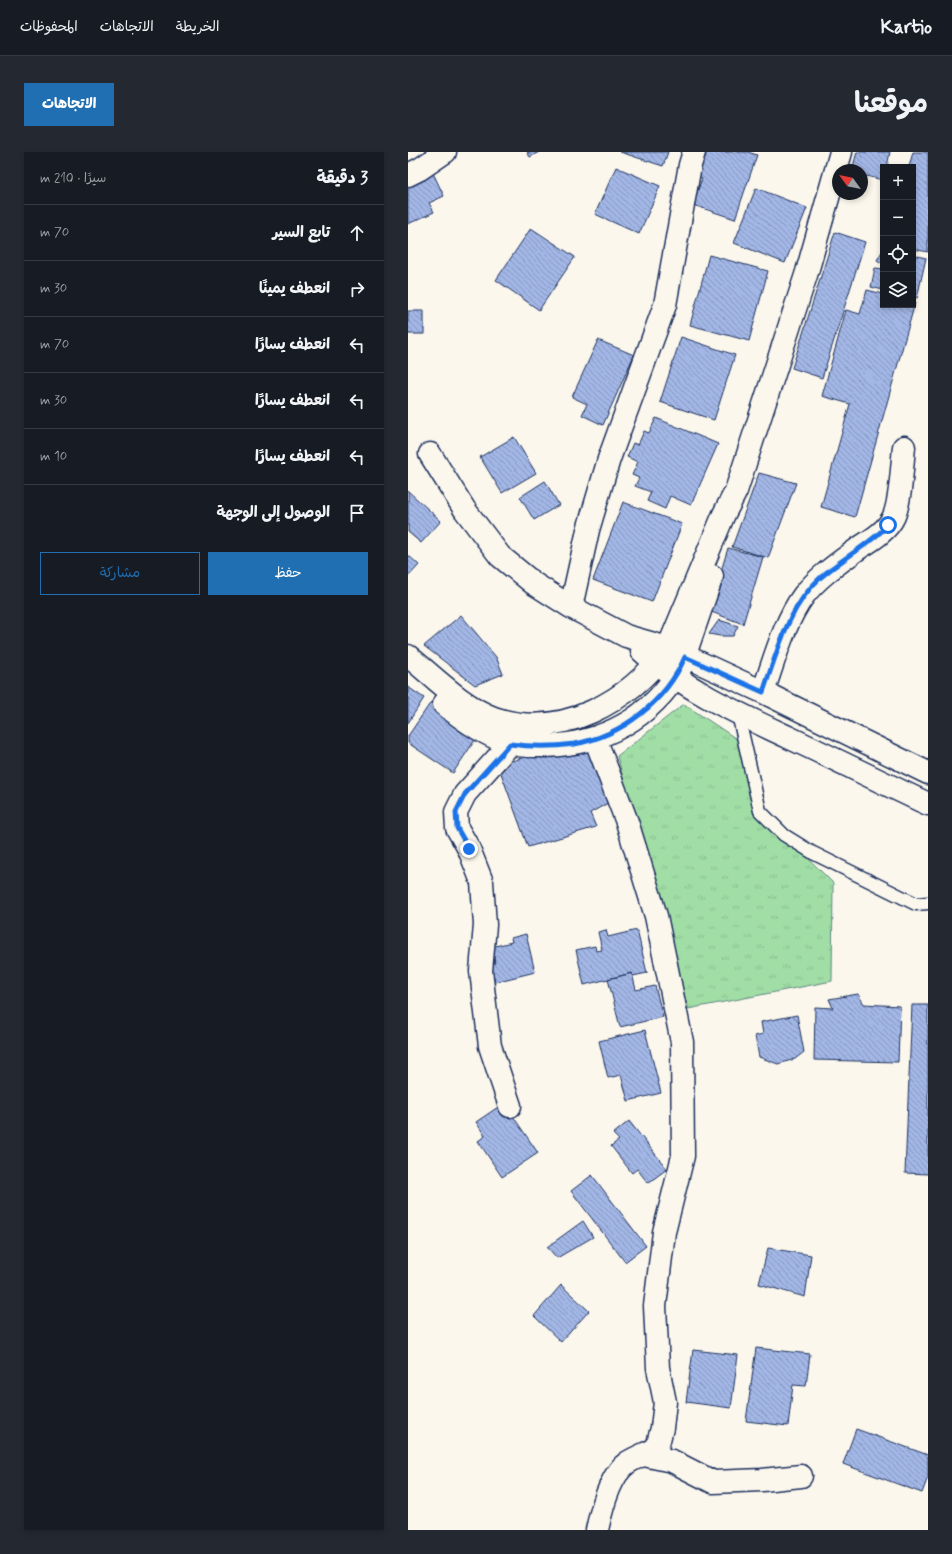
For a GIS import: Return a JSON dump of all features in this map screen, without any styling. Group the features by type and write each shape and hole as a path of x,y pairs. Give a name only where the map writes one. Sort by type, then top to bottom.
{"street":[{"path":"408,175 420,169 445,152"},
{"path":"571,607 588,530 609,459 665,305 690,165 694,152"},
{"path":"408,656 460,698 493,718 535,726 580,716 601,707 640,681 670,656 724,514 736,491 807,272 841,152"},
{"path":"763,692 792,613 805,594 820,578 879,534 894,517 897,506 904,447"},
{"path":"430,454 465,510 500,556 533,583 571,607 626,636 670,656 763,692 928,773"},
{"path":"670,656 675,677 738,714 928,804"},
{"path":"408,676 450,710 483,733 510,744 529,746 574,744 595,738 626,724 648,708 675,677"},
{"path":"595,738 627,822 656,916 682,1042 683,1156 664,1232 655,1306 658,1368 665,1402 662,1428 657,1448 626,1463 615,1476 602,1509 597,1530"},
{"path":"510,744 465,794 456,812 457,828 469,849 482,882 485,925 481,971 489,1038 490,1046 510,1106"},
{"path":"644,1455 672,1461 713,1482 762,1480 801,1476"}],"lane":[{"path":"738,714 760,811 784,835 813,853 916,904 928,904"}],"green space":[{"path":"684,704 744,744 760,811 833,883 832,981 688,1009 617,756"}],"building":[{"path":"527,152 539,152 530,157"},
{"path":"620,152 668,152 663,166"},
{"path":"707,152 748,152 757,155 735,219 693,205 702,178 693,175 698,161 703,163"},
{"path":"857,152 890,152 888,164 880,164 880,179 868,176 868,164 854,164"},
{"path":"913,152 928,152 928,252 916,250 916,164 910,164"},
{"path":"616,167 660,186 639,234 595,214"},
{"path":"432,171 444,196 429,203 434,212 408,224 408,183"},
{"path":"756,188 807,208 785,263 734,243"},
{"path":"531,228 575,257 539,310 496,280"},
{"path":"835,232 865,242 822,378 792,368"},
{"path":"709,255 768,271 749,341 690,325"},
{"path":"880,255 880,262 877,260"},
{"path":"916,256 926,258 916,298"},
{"path":"875,268 880,269 880,289 871,287"},
{"path":"867,290 880,293 880,308 914,308 855,517 821,507 850,404 822,396 846,310 860,314"},
{"path":"408,311 424,311 424,334 408,334"},
{"path":"681,337 735,355 714,420 660,402"},
{"path":"598,340 634,355 603,425 582,415 587,404 572,397"},
{"path":"656,418 718,444 691,505 670,496 665,509 647,501 651,492 635,486 639,478 632,475 638,462 627,457 633,443 638,445 644,431 649,433"},
{"path":"514,437 536,473 502,493 480,457"},
{"path":"759,473 796,483 768,558 732,547"},
{"path":"545,481 559,505 534,520 520,497"},
{"path":"408,491 441,521 421,543 408,532"},
{"path":"623,502 682,524 652,602 593,580"},
{"path":"728,548 763,557 743,624 709,611"},
{"path":"408,555 419,565 408,577"},
{"path":"461,615 496,657 503,674 475,685 424,646"},
{"path":"719,620 738,626 733,636 709,634"},
{"path":"408,687 424,698 408,723"},
{"path":"431,702 479,734 453,773 408,743 408,736"},
{"path":"591,750 608,803 590,813 596,827 528,847 498,765 532,755"},
{"path":"606,930 608,937 637,930 647,973 633,976 632,973 584,985 576,950 595,946 596,951 602,950 598,932"},
{"path":"526,934 535,972 495,982 491,964 495,963 491,947 512,942 511,938"},
{"path":"632,973 636,990 655,986 663,1017 620,1027 608,979"},
{"path":"858,994 864,1004 900,1006 898,1062 814,1060 815,1007 833,1008 829,999"},
{"path":"912,1005 928,1005 928,1174 905,1173"},
{"path":"797,1015 804,1052 795,1059 778,1064 759,1057 755,1036 763,1034 761,1022"},
{"path":"645,1030 661,1093 628,1101 621,1075 608,1078 599,1041"},
{"path":"504,1103 538,1153 502,1177 478,1141 485,1136 476,1122"},
{"path":"629,1121 667,1169 648,1183 637,1169 632,1173 611,1146 619,1140 613,1134"},
{"path":"592,1175 646,1246 625,1262 571,1191"},
{"path":"583,1221 593,1237 557,1258 547,1247"},
{"path":"768,1248 811,1255 805,1297 759,1284"},
{"path":"561,1285 589,1311 561,1342 534,1316"},
{"path":"756,1348 810,1354 806,1386 793,1385 788,1426 746,1421"},
{"path":"693,1350 738,1355 731,1408 686,1402"},
{"path":"856,1429 928,1455 928,1477 922,1493 843,1464"}],"route":[{"path":"469,849 457,828 456,812 465,794 510,744 552,746 574,744 595,738 626,724 653,703 675,677 685,657 763,692 792,613 805,594 820,578 879,534 888,525"}]}
